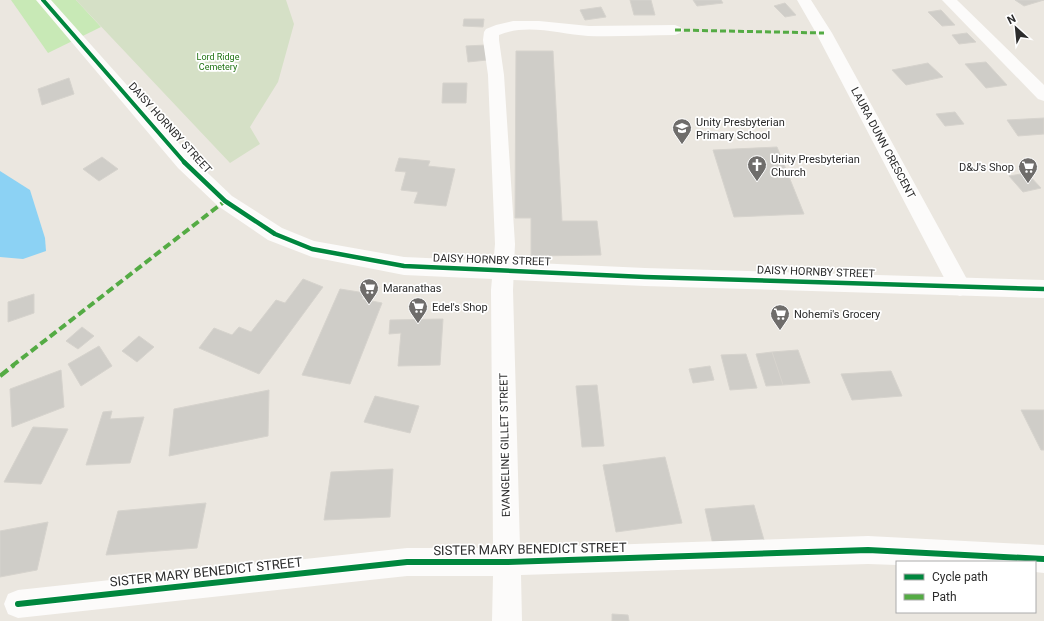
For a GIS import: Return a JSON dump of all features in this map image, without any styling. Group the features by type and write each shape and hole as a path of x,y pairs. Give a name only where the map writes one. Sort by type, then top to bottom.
{"street":[{"name":"DAISY HORNBY STREET","path":"44,0 185,162 225,201 275,234 312,249 404,266 637,276 1044,289"},
{"name":"LAURA DUNN CRESCENT","path":"804,0 824,33 960,287"},
{"path":"949,0 1044,95"},
{"name":"EVANGELINE GILLET STREET","path":"506,621 507,562 503,270 506,244 496,75 491,40 492,32 506,26 589,30 675,30"},
{"name":"SISTER MARY BENEDICT STREET","path":"18,604 407,562 507,562 868,550 1044,559"}],"green space":[{"path":"11,0 76,0 101,27 48,53"},
{"name":"Lord Ridge Cemetery","path":"76,0 286,0 294,24 278,82 250,127 260,144 230,163"}],"water":[{"path":"0,171 30,190 45,238 46,251 23,259 0,257"}],"building":[{"path":"630,0 651,0 655,15 634,15"},
{"path":"693,0 721,0 723,3 697,6"},
{"path":"1015,0 1044,0 1024,6"},
{"path":"785,3 796,15 785,17 774,6"},
{"path":"601,7 606,17 585,20 580,10"},
{"path":"941,10 955,25 942,26 928,12"},
{"path":"464,19 484,19 483,27 463,26"},
{"path":"967,33 976,42 959,44 952,35"},
{"path":"486,45 487,60 468,62 466,46"},
{"path":"516,51 553,51 562,221 597,221 601,255 531,256 531,218 515,218"},
{"path":"986,62 1007,85 986,88 965,64"},
{"path":"928,63 943,77 906,85 892,70"},
{"path":"69,78 74,94 42,105 38,89"},
{"path":"443,83 467,83 466,103 442,103"},
{"path":"955,112 964,124 945,126 936,114"},
{"path":"1044,118 1044,134 1018,136 1007,120"},
{"name":"Unity Presbyterian Church","path":"777,147 804,214 734,217 713,150"},
{"path":"102,157 118,169 99,181 83,169"},
{"path":"399,158 430,161 428,166 455,169 446,206 414,203 418,192 401,190 406,172 395,171"},
{"path":"1027,173 1041,188 1023,192 1009,176"},
{"path":"303,279 323,287 259,374 199,348 214,328 232,335 239,327 251,332 276,300 285,303"},
{"path":"340,289 365,293 362,299 382,303 350,384 302,375"},
{"path":"34,294 34,313 8,322 8,302"},
{"path":"443,319 440,365 398,366 401,333 389,334 390,320"},
{"path":"82,327 94,336 78,349 66,341"},
{"path":"139,336 154,347 137,362 122,351"},
{"path":"99,346 112,366 81,386 68,364"},
{"path":"798,350 810,383 783,385 772,352"},
{"path":"772,352 783,385 766,386 756,354"},
{"path":"746,354 757,388 730,390 721,355"},
{"path":"710,366 714,380 693,383 689,369"},
{"path":"61,370 64,407 12,427 10,389"},
{"path":"891,371 902,396 852,400 841,374"},
{"path":"597,385 604,446 582,447 576,386"},
{"path":"269,390 268,436 169,456 174,409"},
{"path":"375,396 419,406 410,433 364,422"},
{"path":"1021,410 1044,410 1044,450 1041,450"},
{"path":"112,411 110,419 144,417 130,463 86,465 103,412"},
{"path":"33,427 68,429 41,484 4,482"},
{"path":"665,457 682,523 616,532 603,465"},
{"path":"393,469 390,517 324,520 331,472"},
{"path":"206,503 197,548 106,555 118,511"},
{"path":"754,505 764,540 713,545 705,509"},
{"path":"48,522 37,570 0,577 0,531"},
{"path":"612,614 628,615 629,621 612,621"}],"marked path":[{"path":"675,30 824,33"},
{"path":"0,376 225,201"}],"cycle path":[{"path":"43,0 185,163 225,201 275,234 312,249 404,266 645,277 1044,289"},
{"path":"18,604 407,562 507,562 868,550 1044,559"}],"place":[{"name":"Unity Presbyterian Primary School","path":"682,145"},
{"name":"Unity Presbyterian Church","path":"757,182"},
{"name":"D&J's Shop","path":"1028,184"},
{"name":"Maranathas","path":"369,305"},
{"name":"Edel's Shop","path":"418,324"},
{"name":"Nohemi's Grocery","path":"780,331"}]}
